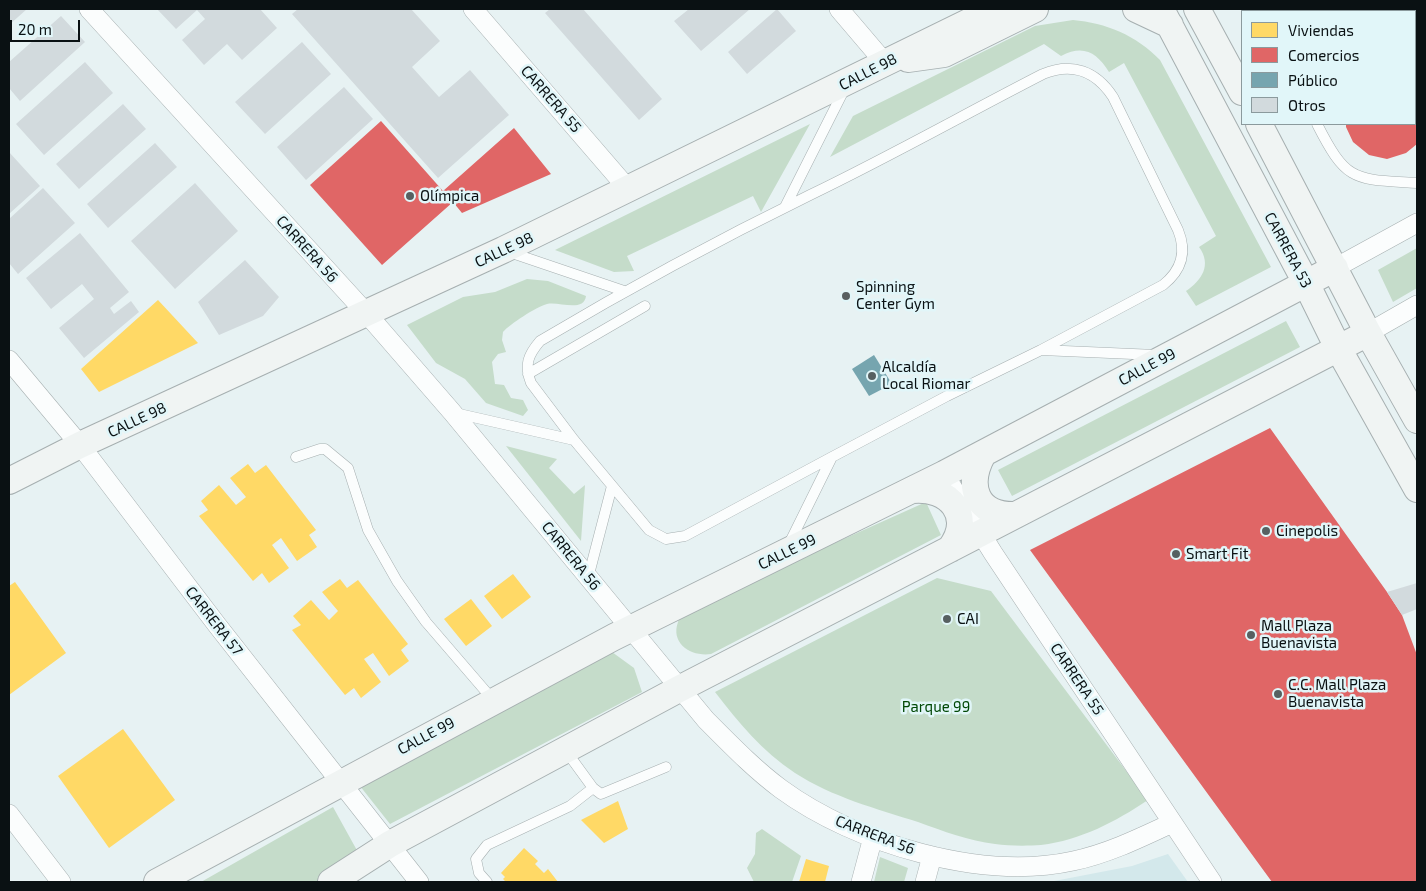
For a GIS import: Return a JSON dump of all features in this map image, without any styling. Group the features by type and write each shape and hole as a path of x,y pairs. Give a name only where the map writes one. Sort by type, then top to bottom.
{"street":[{"name":"CARRERA 56","path":"89,9 367,314 452,412 679,688 752,766 783,790 819,813 873,837 932,856 992,866 1028,867 1073,861 1121,846 1172,823"},
{"name":"CARRERA 55","path":"473,9 629,190"},
{"path":"839,9 885,62 944,54 1035,9"},
{"name":"CALLE 98","path":"9,481 80,445 367,314 629,190 848,82 956,23 995,9"},
{"path":"1136,9 1165,17"},
{"path":"1198,9 1241,90"},
{"name":"CARRERA 53","path":"1165,17 1338,348 1417,489"},
{"path":"1260,125 1368,333 1417,420"},
{"name":"CALLE 99","path":"157,882 340,782 630,629 984,454 1306,284 1417,223"},
{"path":"331,882 390,844 679,688 1368,333 1417,305"},
{"name":"CARRERA 57","path":"9,360 80,445 419,882"},
{"path":"984,454 974,474 977,496 993,512 1004,516 1015,515"},
{"name":"CARRERA 55","path":"944,474 1212,882"},
{"path":"912,490 937,491 948,498 955,506 960,528 957,540 950,549"},
{"path":"9,814 61,882"},
{"path":"861,882 873,837"},
{"path":"925,882 932,856"}],"lane":[{"path":"1067,68 1082,70 1095,76 1113,97 1182,240 1182,259 1171,278 1163,285 1042,350 947,396 676,539 666,539 649,530 574,440 531,382 528,374 527,362 530,352 540,342 624,291 1042,74 1067,68"},
{"path":"785,207 848,82"},
{"path":"1318,125 1332,154 1348,171 1368,180 1417,183"},
{"path":"503,250 624,291"},
{"path":"528,374 645,306"},
{"path":"1042,350 1170,355"},
{"path":"452,412 574,440"},
{"path":"296,457 325,449 348,468 368,530 397,581 426,622 494,701"},
{"path":"784,553 832,457"},
{"path":"588,578 612,486"},
{"path":"565,750 592,788 600,794 666,767"},
{"path":"487,882 479,873 476,859 488,844 570,806 592,788"}],"shaded area":[{"path":"1168,854 1188,882 1049,882 1132,866"}],"green space":[{"path":"1073,20 1109,27 1131,37 1160,60 1271,267 1196,306 1186,291 1201,277 1205,266 1205,260 1199,247 1216,236 1124,63 1109,72 1095,55 1089,52 1069,52 1061,56 1044,44 830,157 853,116 1035,26"},
{"path":"810,124 761,212 753,196 627,256 634,271 614,272 555,250"},
{"path":"1417,248 1417,288 1393,302 1378,270"},
{"path":"527,279 548,281 586,296 581,304 552,303 542,306 524,316 503,332 502,340 506,352 498,354 492,362 495,384 504,385 511,398 523,400 528,410 523,416 486,403 465,379 436,363 407,325 463,297 495,292"},
{"path":"1286,321 1300,347 1012,496 998,470"},
{"path":"506,446 557,459 549,468 574,494 585,485 581,541"},
{"path":"926,502 941,535 711,654 690,651 680,643 676,630 678,622 692,607"},
{"name":"Parque 99","path":"937,578 991,591 1148,800 1123,816 1097,829 1056,843 1018,846 976,841 855,802 809,781 795,773 762,746 715,692"},
{"path":"612,652 634,668 642,692 390,824 360,786"},
{"path":"333,807 359,854 316,882 201,882"},
{"path":"762,829 801,856 792,882 754,882 747,868 755,854 756,833"},
{"path":"880,857 908,868 904,882 874,882"}],"building: Viviendas":[{"path":"158,300 198,343 99,392 81,369"},
{"path":"248,464 255,473 266,465 316,530 309,535 317,547 297,561 281,538 272,545 289,568 269,583 262,573 253,581 199,516 208,510 201,501 219,485 236,505 246,497 230,478"},
{"path":"513,574 531,597 502,619 484,596"},
{"path":"340,579 347,588 358,580 408,644 401,650 409,661 389,676 373,653 364,659 381,682 361,698 354,688 345,695 292,630 301,625 293,616 311,600 329,620 338,611 322,592"},
{"path":"15,582 66,653 9,695 9,586"},
{"path":"471,599 492,626 466,646 444,619"},
{"path":"123,729 175,800 109,848 58,776"},
{"path":"618,801 628,829 604,843 581,820"},
{"path":"524,848 538,861 535,864 544,873 548,869 558,882 506,882 503,879 505,877 501,873"},
{"path":"806,859 829,866 825,882 799,882"}],"building: Comercios":[{"path":"1417,9 1417,144 1406,153 1387,159 1369,155 1353,142 1346,127 1346,125 1416,125 1416,10 1286,10"},
{"name":"Olímpica","path":"381,121 443,191 514,128 551,174 462,213 453,202 382,265 310,185"},
{"name":"Mall Plaza Buenavista","path":"1270,428 1402,615 1417,655 1417,882 1272,882 1030,550"}],"building: Público":[{"name":"Alcaldía Local Riomar","path":"874,355 892,384 869,396 852,369"}],"building: Otros":[{"path":"9,9 27,9 9,25"},
{"path":"157,9 260,9 277,28 242,60 227,44 204,65 182,40 205,19 197,10 176,29"},
{"path":"298,9 411,9 440,41 412,67 439,97 470,70 509,115 438,178 292,14"},
{"path":"550,9 583,9 662,99 639,120 545,13"},
{"path":"689,9 750,9 701,51 674,21"},
{"path":"777,9 796,31 747,74 728,52"},
{"path":"61,16 85,42 20,101 9,88 9,62"},
{"path":"302,42 331,74 265,134 235,102"},
{"path":"85,62 113,93 44,155 16,124"},
{"path":"344,87 373,119 306,180 277,147"},
{"path":"123,104 146,129 79,189 56,164"},
{"path":"155,143 177,167 108,228 87,204"},
{"path":"9,152 40,186 9,214"},
{"path":"195,183 238,231 175,289 131,241"},
{"path":"43,188 75,223 18,274 9,263 9,219"},
{"path":"80,233 129,292 110,308 114,314 131,301 139,312 84,358 59,328 94,299 82,284 51,309 26,278"},
{"path":"245,260 279,297 263,316 219,335 198,302"},
{"path":"1417,583 1417,609 1402,615 1387,592"}],"place":[{"name":"Olímpica","path":"410,196"},
{"name":"Spinning Center Gym","path":"846,296"},
{"name":"Alcaldía Local Riomar","path":"872,376"},
{"name":"Cinepolis","path":"1266,531"},
{"name":"Smart Fit","path":"1176,554"},
{"name":"CAI","path":"947,619"},
{"name":"Mall Plaza Buenavista","path":"1251,635"},
{"name":"C.C. Mall Plaza Buenavista","path":"1278,694"}]}
